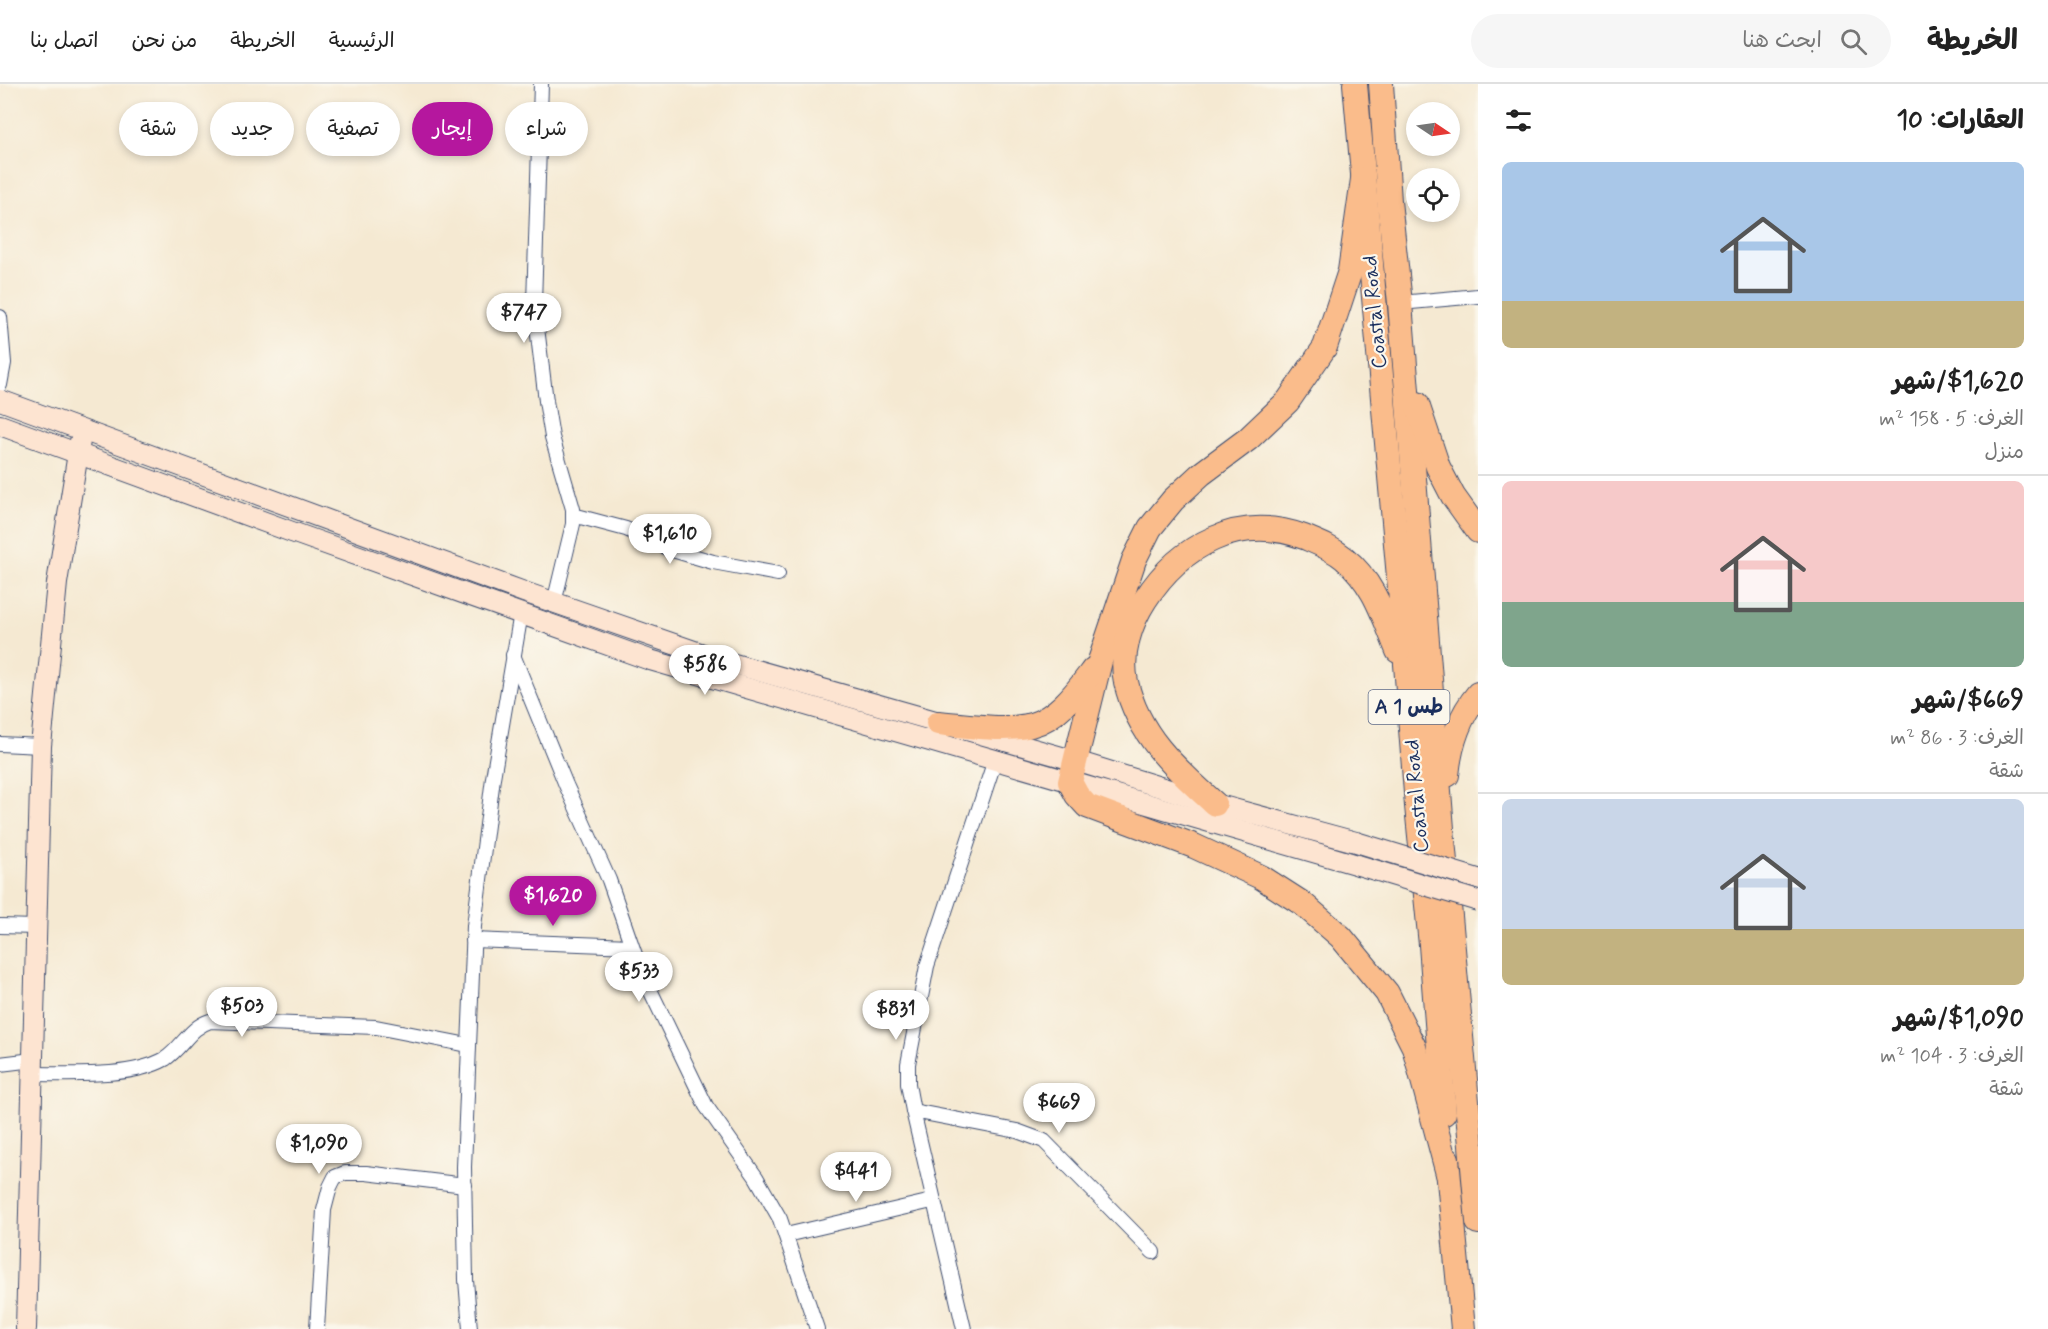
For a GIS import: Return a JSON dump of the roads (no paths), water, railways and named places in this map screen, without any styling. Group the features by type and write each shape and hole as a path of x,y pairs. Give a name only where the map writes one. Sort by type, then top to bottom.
{"highway":[{"name":"Coastal Road","path":"1355,84 1431,945 1462,1329"},
{"name":"Coastal Road","path":"1381,84 1442,829 1478,1222"},
{"path":"1363,179 1350,271 1325,347 1288,401 1248,439 1201,474 1173,500 1150,528 1134,560 1100,661 1073,771 1077,795 1087,806 1194,846 1261,877 1322,918 1341,938 1387,993 1414,1047 1448,1174"},
{"path":"1404,366 1438,467 1453,496 1478,531"},
{"path":"1215,804 1171,765 1146,734 1126,681 1125,661 1133,618 1153,586 1177,560 1208,540 1228,533 1257,528 1290,532 1328,547 1344,558 1372,590 1406,665"},
{"path":"938,723 1014,728 1032,725 1048,717 1074,695 1100,661"},
{"path":"1442,829 1447,772 1455,732 1467,707 1478,694"}],"main road":[{"path":"0,400 554,603 717,659 938,723 1073,771 1358,865 1478,901"},
{"path":"0,425 650,660 994,760 1073,771 1215,804 1356,842 1478,879"},
{"path":"26,1329 41,746 57,583 77,452 84,430"}],"street":[{"path":"541,84 534,303 552,436 571,498 573,515 563,571 554,603"},
{"path":"1400,303 1478,296"},
{"path":"0,318 4,363 0,385"},
{"path":"573,515 626,529 669,549 713,562 778,574"},
{"path":"470,1329 466,1280 465,1185 473,940 482,854 520,613"},
{"path":"513,654 566,785 609,880 631,946 706,1106 756,1177 780,1219 817,1329"},
{"path":"0,744 41,746"},
{"path":"964,1329 932,1201 908,1084 908,1065 922,989 946,905 994,760"},
{"path":"0,926 36,927"},
{"path":"473,940 631,946"},
{"path":"0,1064 108,1073 138,1068 165,1059 201,1024 210,1021 376,1027 468,1045"},
{"path":"913,1111 1017,1131 1044,1141 1153,1252"},
{"path":"317,1329 324,1210 335,1177 345,1173 366,1173 465,1185"},
{"path":"786,1235 932,1201"}]}
